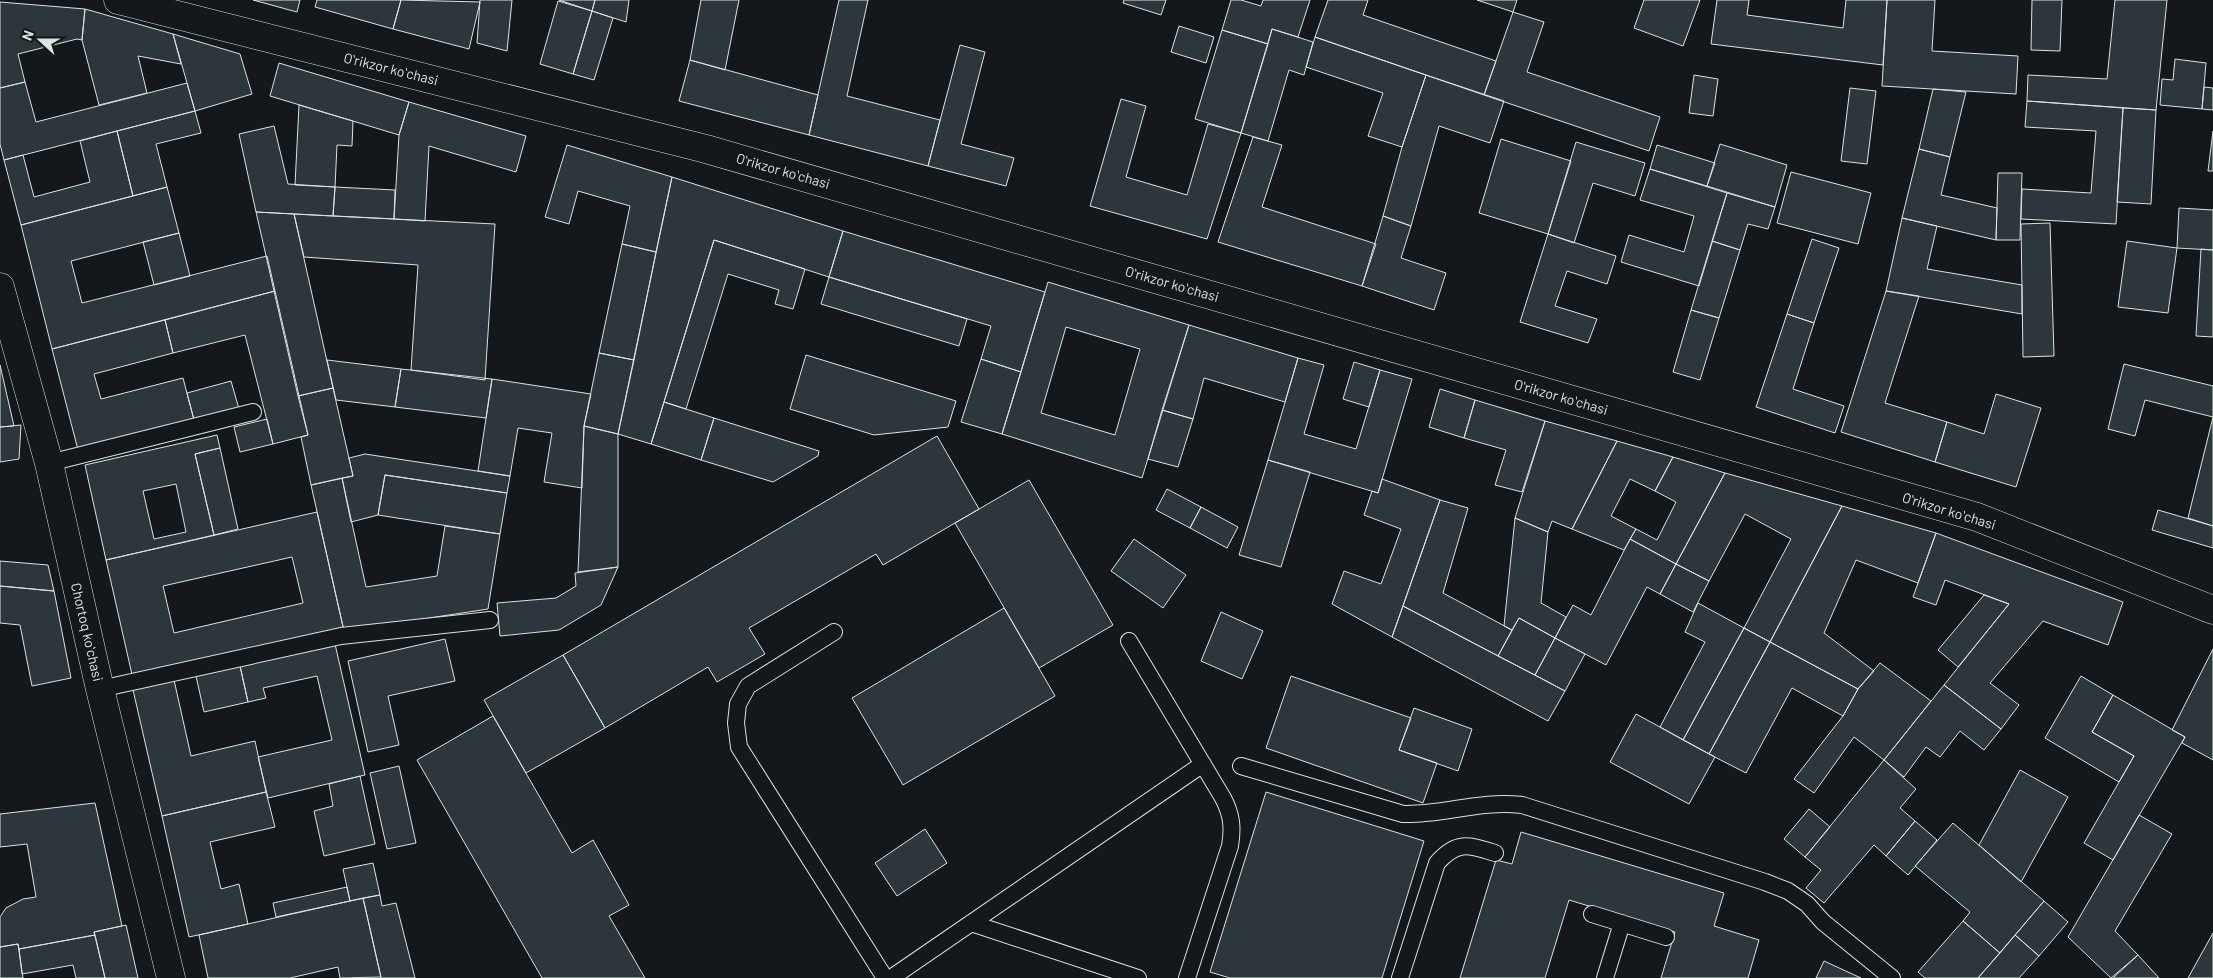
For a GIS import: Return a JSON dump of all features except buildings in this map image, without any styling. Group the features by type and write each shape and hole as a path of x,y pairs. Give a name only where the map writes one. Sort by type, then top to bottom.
{"main road":[{"name":"Oʻrikzor koʻchasi","path":"118,0 706,149 1977,517 2213,610"},
{"name":"Chortoq koʻchasi","path":"0,287 49,463 100,689 171,978"}],"lane":[{"path":"49,463 254,412"},
{"path":"100,689 341,636 490,620"},
{"path":"834,632 748,686 738,704 737,731 739,747 885,978"},
{"path":"1130,641 1230,810 1233,828 1230,846 1187,978"},
{"path":"891,978 1203,764"},
{"path":"1241,766 1403,814 1423,815 1484,804 1522,805 1765,882 1788,891 1807,904 1823,922 1892,978"},
{"path":"1400,978 1437,863 1445,853 1456,847 1468,845 1495,853"},
{"path":"1592,914 1666,936"},
{"path":"972,923 1138,978"},
{"path":"1605,978 1622,923"}]}
